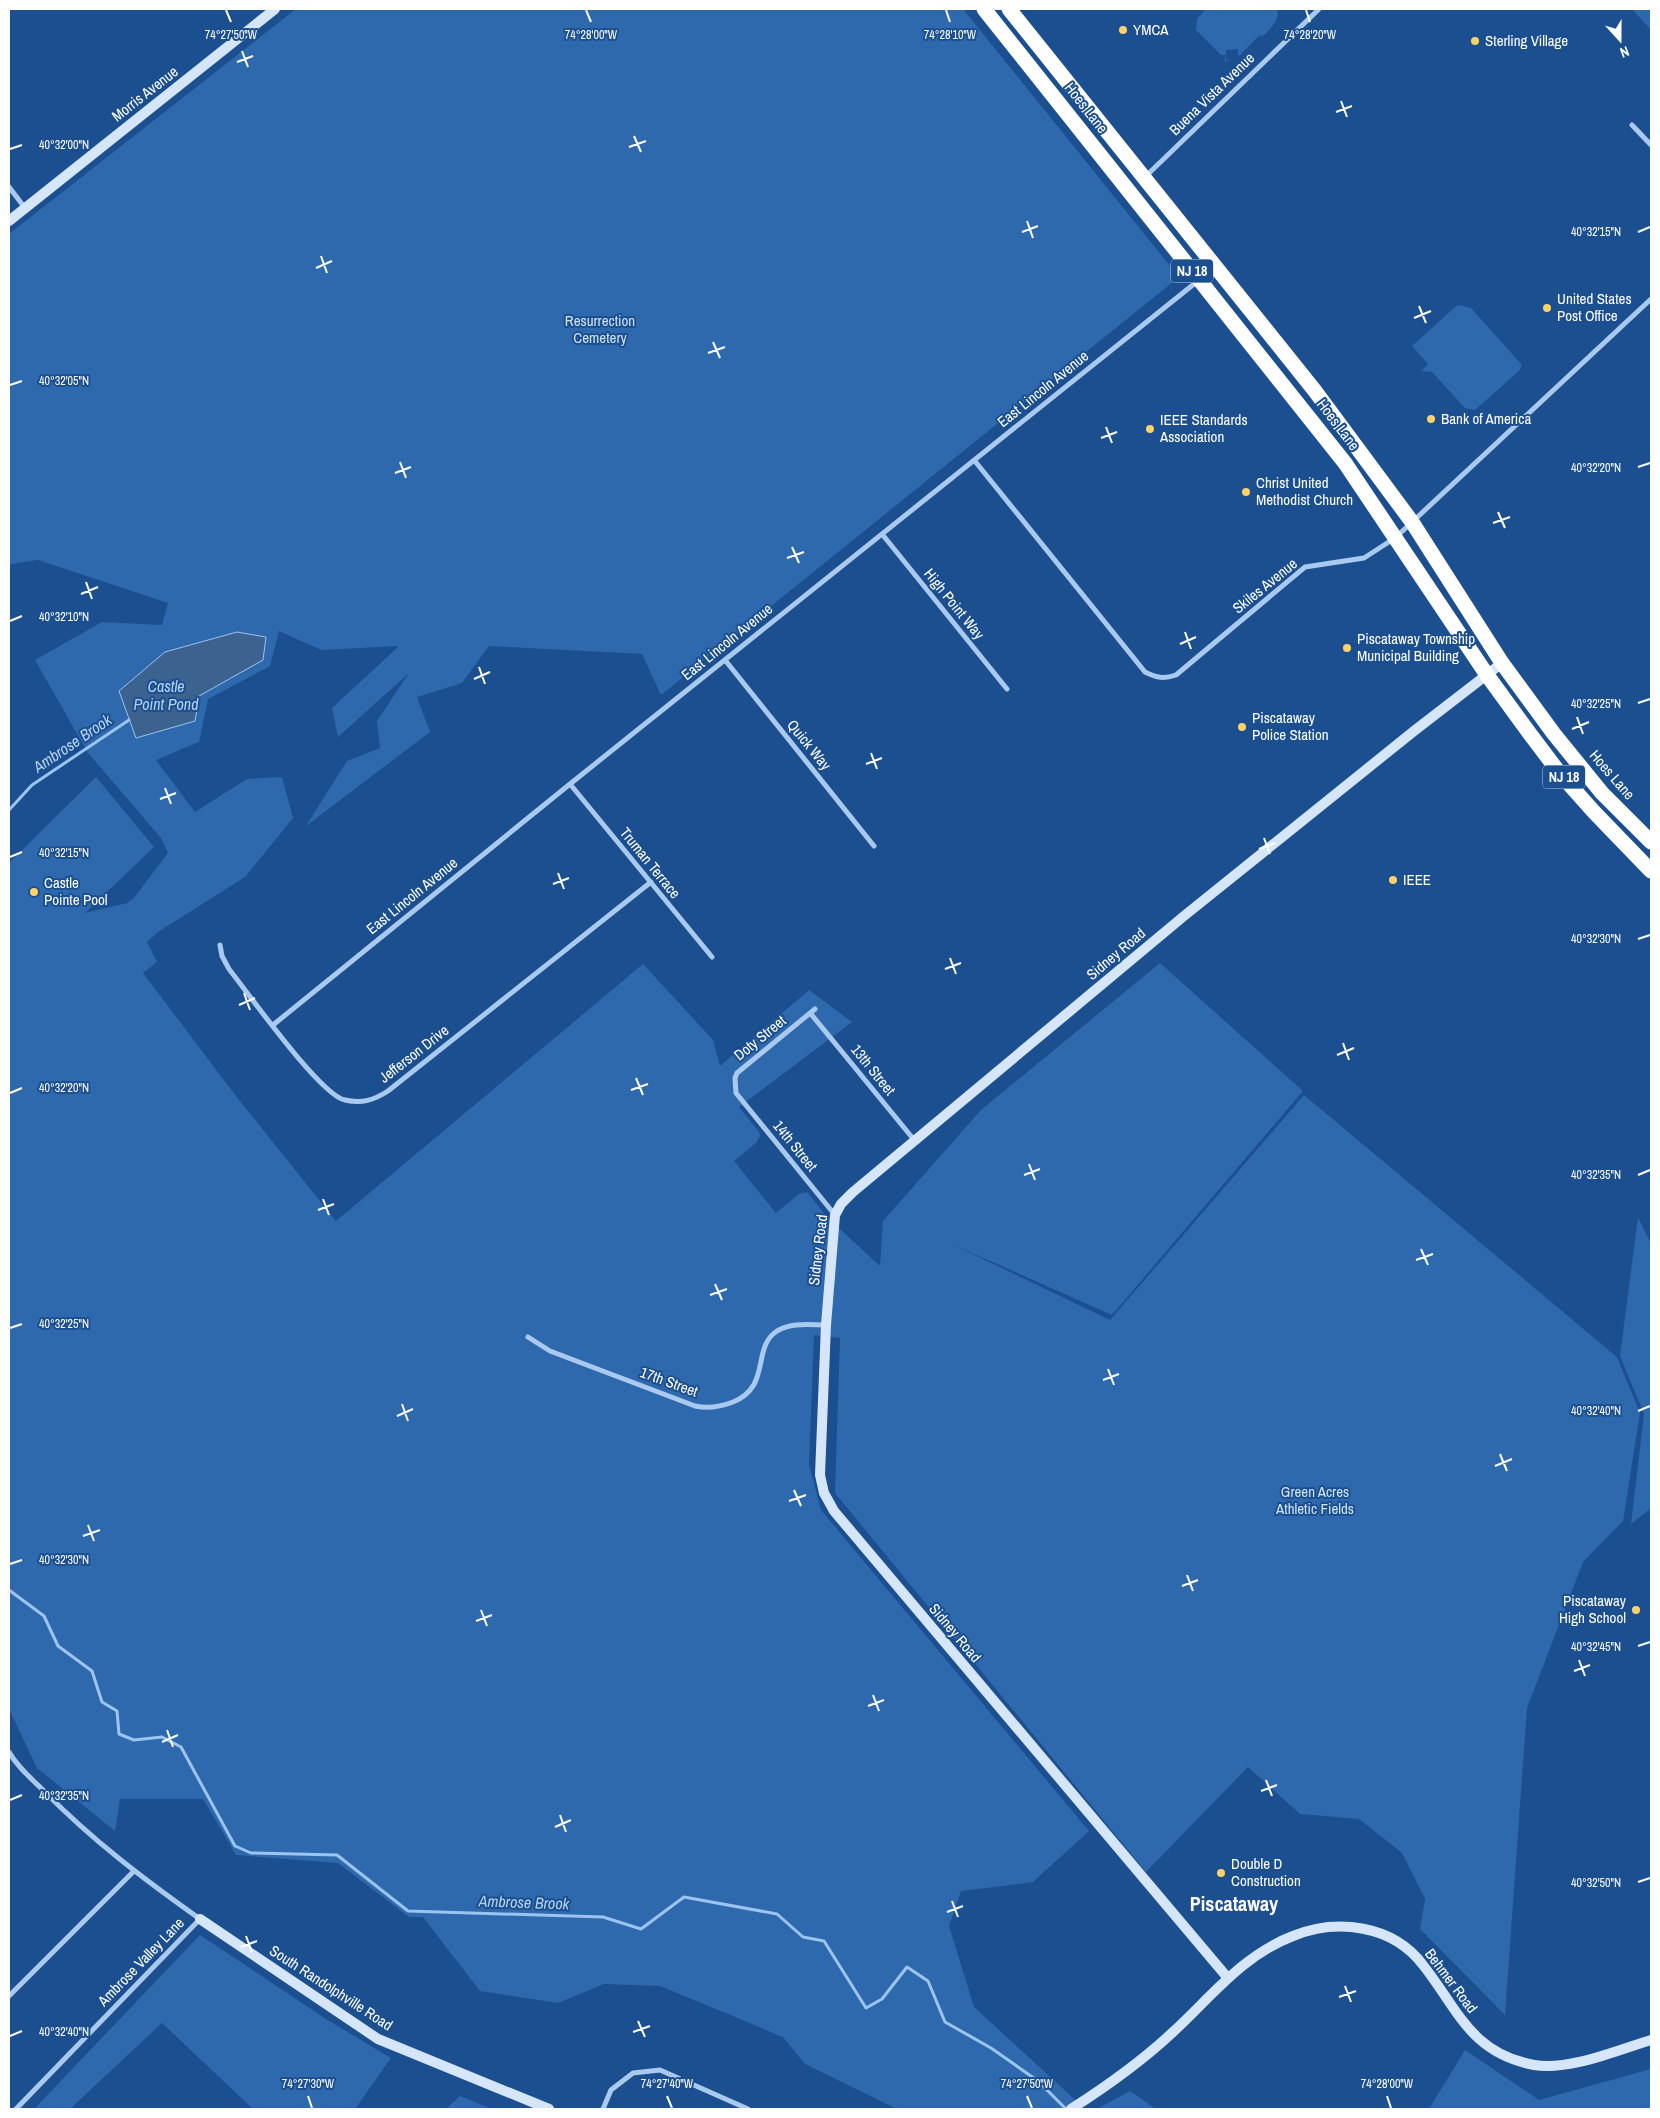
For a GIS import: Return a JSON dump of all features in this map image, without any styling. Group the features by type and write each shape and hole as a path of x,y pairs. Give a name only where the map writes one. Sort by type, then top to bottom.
{"highway":[{"name":"Hoes Lane","path":"984,9 1062,104 1345,463 1487,674 1561,775 1651,870"},
{"name":"Hoes Lane","path":"1009,9 1315,391 1412,522 1502,662 1554,734 1602,793 1651,842"}],"street":[{"name":"Morris Avenue","path":"9,221 275,9"},
{"name":"Buena Vista Avenue","path":"1144,177 1319,9"},
{"path":"1632,125 1651,145"},
{"path":"9,187 26,208"},
{"name":"East Lincoln Avenue","path":"273,1025 570,784 1199,280"},
{"name":"Skiles Avenue","path":"974,460 1145,672 1165,679 1176,675 1306,567 1364,558 1395,538 1651,299"},
{"name":"High Point Way","path":"882,534 1007,689"},
{"name":"Quick Way","path":"725,660 874,846"},
{"name":"Sidney Road","path":"1227,1977 834,1511 824,1493 820,1475 826,1325 835,1215 841,1204 853,1192 916,1142 1184,916 1502,662"},
{"name":"Truman Terrace","path":"570,784 712,957"},
{"name":"Jefferson Drive","path":"220,944 222,956 229,969 318,1082 344,1100 366,1102 388,1091 651,882"},
{"name":"Doty Street","path":"736,1092 735,1078 737,1073 815,1009"},
{"name":"13th Street","path":"810,1014 916,1142"},
{"name":"14th Street","path":"736,1092 835,1215"},
{"name":"17th Street","path":"528,1336 550,1351 704,1408 738,1400 752,1389 765,1346 777,1331 798,1325 826,1325"},
{"name":"South Randolphville Road","path":"9,1752 17,1765 67,1815 134,1871 200,1919 378,2039 549,2109"},
{"path":"9,1996 134,1871"},
{"name":"Ambrose Valley Lane","path":"16,2109 200,1919"},
{"name":"Behmer Road","path":"1074,2108 1145,2057 1173,2032 1227,1977 1277,1943 1316,1928 1352,1927 1382,1933 1408,1950 1423,1964 1469,2030 1487,2046 1516,2060 1535,2065 1563,2064 1651,2040"},
{"path":"603,2109 611,2090 633,2074 660,2070 748,2109"}],"green space":[{"path":"296,9 963,9 1179,277 661,695 642,654 489,646 462,683 417,697 430,732 306,826 347,761 380,748 377,721 409,673 338,737 332,708 399,646 321,650 279,631 270,666 208,699 199,742 156,760 195,812 247,779 282,777 293,818 245,877 158,932 147,942 157,962 143,973 236,1096 336,1221 643,964 713,1040 720,1066 809,990 852,1022 739,1107 759,1132 760,1136 756,1143 734,1161 776,1213 799,1194 807,1192 826,1216 880,1266 883,1221 981,1110 1160,963 1303,1091 1112,1315 952,1244 1110,1320 1304,1095 1617,1357 1640,1413 1623,1521 1583,1562 1527,1708 1505,2015 1420,1929 1425,1899 1402,1853 1359,1819 1300,1814 1248,1767 1146,1872 835,1493 840,1338 814,1335 809,1465 821,1510 1089,1831 1033,1882 961,1891 949,1926 974,2007 1083,2109 897,2109 805,2064 783,2037 660,1986 604,1984 558,2003 480,1991 423,1917 409,1917 338,1863 236,1855 203,1799 120,1799 115,1831 37,1768 9,1709 9,863 96,777 154,847 85,913 127,903 133,899 168,853 161,838 88,753 35,660 102,622 162,625 168,603 38,560 11,564 9,566 9,234"},
{"path":"1206,9 1277,9 1278,13 1276,21 1271,28 1262,37 1260,35 1238,57 1238,49 1226,50 1226,60 1229,60 1225,62 1225,55 1221,55 1196,30 1197,19"},
{"path":"1632,9 1651,9 1651,30"},
{"path":"1459,305 1471,308 1522,365 1519,371 1475,410 1465,408 1432,372 1421,371 1428,364 1412,346"},
{"path":"1638,1217 1651,1244 1651,1508 1631,1524 1644,1414 1620,1356"},
{"path":"200,1935 326,2019 391,2058 355,2109 253,2109 162,2023 70,2109 34,2109"},
{"path":"1465,2050 1539,2100 1651,2069 1651,2109 1429,2109"},
{"path":"1130,2091 1156,2109 1097,2109"},
{"path":"460,2096 492,2109 446,2109"}],"water":[{"name":"Castle Point Pond","path":"237,632 266,637 263,660 199,696 195,721 136,738 119,691 165,652"}],"waterway":[{"name":"Ambrose Brook","path":"9,810 32,785 129,720"},
{"name":"Ambrose Brook","path":"9,1590 44,1616 58,1646 92,1671 102,1702 117,1711 119,1734 134,1740 162,1737 181,1747 235,1846 251,1853 337,1855 408,1911 603,1917 641,1929 684,1897 777,1914 803,1937 824,1941 866,2008 882,1999 907,1967 928,1981 945,2022 991,2048 1038,2081 1066,2109"}],"place":[{"name":"YMCA","path":"1123,30"},
{"name":"Sterling Village","path":"1475,41"},
{"name":"United States Post Office","path":"1547,308"},
{"name":"Bank of America","path":"1431,419"},
{"name":"IEEE Standards Association","path":"1150,429"},
{"name":"Christ United Methodist Church","path":"1246,492"},
{"name":"Piscataway Township Municipal Building","path":"1347,648"},
{"name":"Piscataway Police Station","path":"1242,727"},
{"name":"IEEE","path":"1393,880"},
{"name":"Castle Pointe Pool","path":"34,892"},
{"name":"Piscataway High School","path":"1636,1610"},
{"name":"Double D Construction","path":"1221,1873"}],"district":[{"name":"Piscataway","path":"1234,1904"}],"park label":[{"name":"Resurrection Cemetery","path":"600,330"},
{"name":"Green Acres Athletic Fields","path":"1315,1500"}]}
